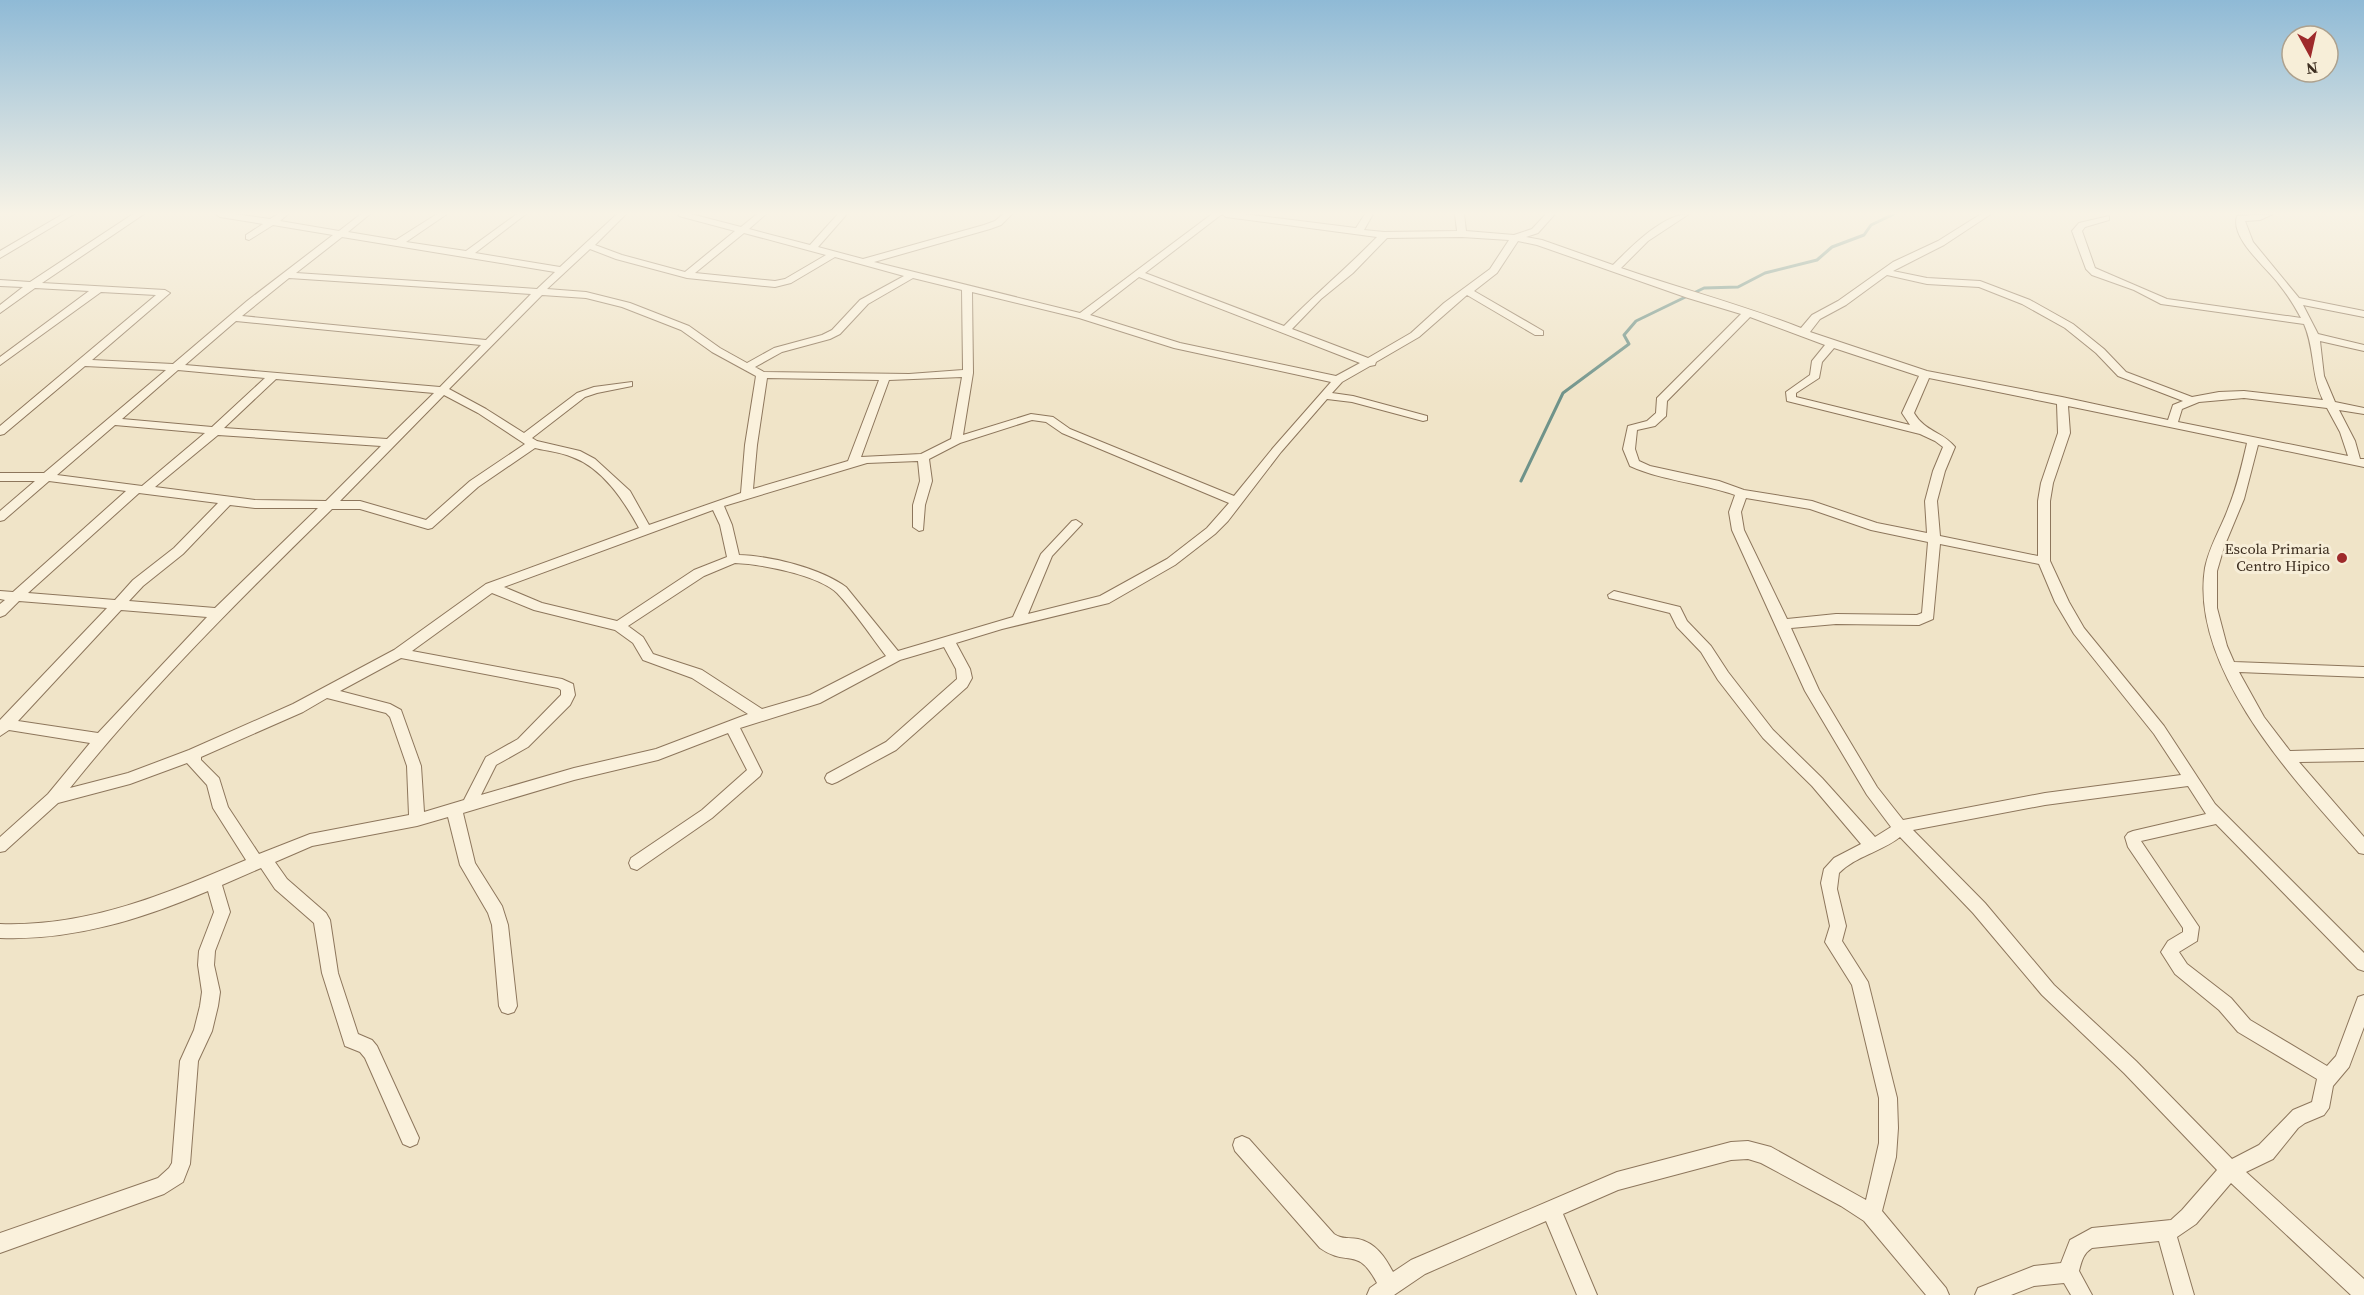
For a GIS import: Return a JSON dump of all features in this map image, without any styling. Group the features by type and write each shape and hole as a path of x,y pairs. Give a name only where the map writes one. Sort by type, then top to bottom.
{"street":[{"path":"0,310 48,274"},
{"path":"0,846 53,798 101,739 218,613 330,504 557,274"},
{"path":"687,275 775,284 788,281 799,274"},
{"path":"746,368 778,350 826,337 836,332 864,302 911,274"},
{"path":"914,274 1082,316 1178,346 1338,380"},
{"path":"1082,316 1135,274"},
{"path":"1141,274 1371,363"},
{"path":"1286,330 1317,297 1346,274"},
{"path":"0,931 28,932 69,928 111,918 176,897 291,847 333,834 417,820 574,774 658,754 760,714 815,699 895,657 1018,621 1092,604 1172,562 1210,531 1237,502 1277,450 1338,380 1371,363 1415,335 1489,274"},
{"path":"1630,274 1749,312 1832,344 1925,374 2360,462"},
{"path":"1803,333 1816,317 1842,303 1883,274"},
{"path":"1897,274 1928,281 1980,284 2026,302 2069,326 2100,351 2122,374 2190,400"},
{"path":"2098,274 2137,288 2165,302 2308,322"},
{"path":"2277,274 2308,322 2316,347 2319,377 2360,462"},
{"path":"0,517 286,275 586,296 626,305 685,328 746,368 762,375 923,377 968,373"},
{"path":"0,284 165,293 0,432"},
{"path":"0,362 99,289"},
{"path":"956,441 968,373 967,289"},
{"path":"1467,291 1539,333"},
{"path":"2294,300 2364,314"},
{"path":"1749,312 1661,400 1662,414 1652,424 1632,428 1630,433 1631,459 1634,463 1647,469 1719,485 1742,493 1794,501 1875,527 2044,561"},
{"path":"233,318 490,343"},
{"path":"2313,336 2364,348"},
{"path":"1783,624 1836,619 1926,619 1928,616 1934,539 1932,501 1939,471 1949,447 1944,441 1919,431 1791,399 1791,392 1815,376 1817,361 1832,344"},
{"path":"84,363 176,367 442,390 482,411 529,441 576,454 591,462 626,494 646,530"},
{"path":"1919,431 1908,409 1925,374"},
{"path":"0,612 140,490 215,431 274,375"},
{"path":"747,494 751,445 762,375"},
{"path":"853,462 885,377"},
{"path":"0,477 45,477 255,504 360,505 428,525 581,395 594,390 628,384"},
{"path":"2172,424 2177,407 2190,400 2242,395 2364,411"},
{"path":"1326,396 1353,399 1423,418"},
{"path":"2062,400 2064,433 2047,483 2044,501 2044,561 2079,631 2159,730 2218,817 2364,964"},
{"path":"53,798 130,778 194,754 298,708 399,653 491,587 747,494 853,462 878,457 923,457 956,441 1031,417 1048,419 1066,431 1237,502"},
{"path":"112,421 215,431 391,443"},
{"path":"2253,441 2235,507 2214,557 2208,599 2213,625 2230,667 2251,706 2284,757 2364,848"},
{"path":"919,526 919,506 926,481 923,457"},
{"path":"1742,493 1735,512 1738,530 1812,691 1848,755 1900,828 1979,908 2048,990 2130,1067 2230,1170 2364,1293"},
{"path":"2,727 118,604 151,571 181,549 227,500"},
{"path":"717,504 726,525 734,559"},
{"path":"1018,621 1047,554 1076,524"},
{"path":"619,626 699,573 734,559 760,560 830,582 841,590 895,657"},
{"path":"491,587 540,608 619,626 638,640 648,657 697,674 760,714"},
{"path":"1614,595 1675,610 1683,624 1706,649 1723,676 1768,734 1818,782 1873,846"},
{"path":"0,596 218,613"},
{"path":"832,778 886,750 962,683 965,678 963,669 948,641"},
{"path":"399,653 562,684 568,688 565,701 524,743 491,761 461,807 468,865 496,910 500,925 508,1006"},
{"path":"2230,667 2364,672"},
{"path":"326,693 390,709 396,714 414,766 417,820"},
{"path":"637,863 707,813 755,772 732,726"},
{"path":"2,727 101,739"},
{"path":"194,754 194,762 214,782 221,808 259,861 320,918 324,925 330,973 351,1040 366,1046 371,1052 410,1138"},
{"path":"2284,757 2364,755"},
{"path":"1871,1214 1879,1191 1890,1141 1888,1098 1860,982 1833,942 1839,926 1828,877 1833,868 1842,860 1893,836 1900,828 1983,808 2077,792 2192,780"},
{"path":"2218,817 2133,837 2133,842 2191,927 2191,936 2174,946 2169,952 2181,969 2225,1004 2244,1026 2328,1076"},
{"path":"0,1243 164,1185 176,1175 181,1164 189,1061 203,1030 211,992 206,965 207,951 222,912 213,881"},
{"path":"2082,1295 2069,1272 2075,1248 2081,1242 2092,1238 2166,1231 2177,1227 2189,1217 2230,1170 2266,1152 2292,1122 2318,1109 2323,1102 2324,1083 2343,1060 2364,1003"},
{"path":"1242,1145 1327,1242 1341,1251 1363,1251 1373,1258 1383,1290 1418,1267 1629,1177 1731,1151 1748,1150 1774,1159 1848,1198 1871,1214 1939,1295"},
{"path":"1551,1210 1587,1295"},
{"path":"2166,1231 2184,1295"},
{"path":"1985,1295 2034,1276 2069,1272"}],"waterway":[{"path":"1521,481 1563,393 1629,344 1624,335 1636,321 1704,288 1738,287 1762,274"}],"place":[{"name":"Escola Primaria Centro Hipico","path":"2342,558"}]}
